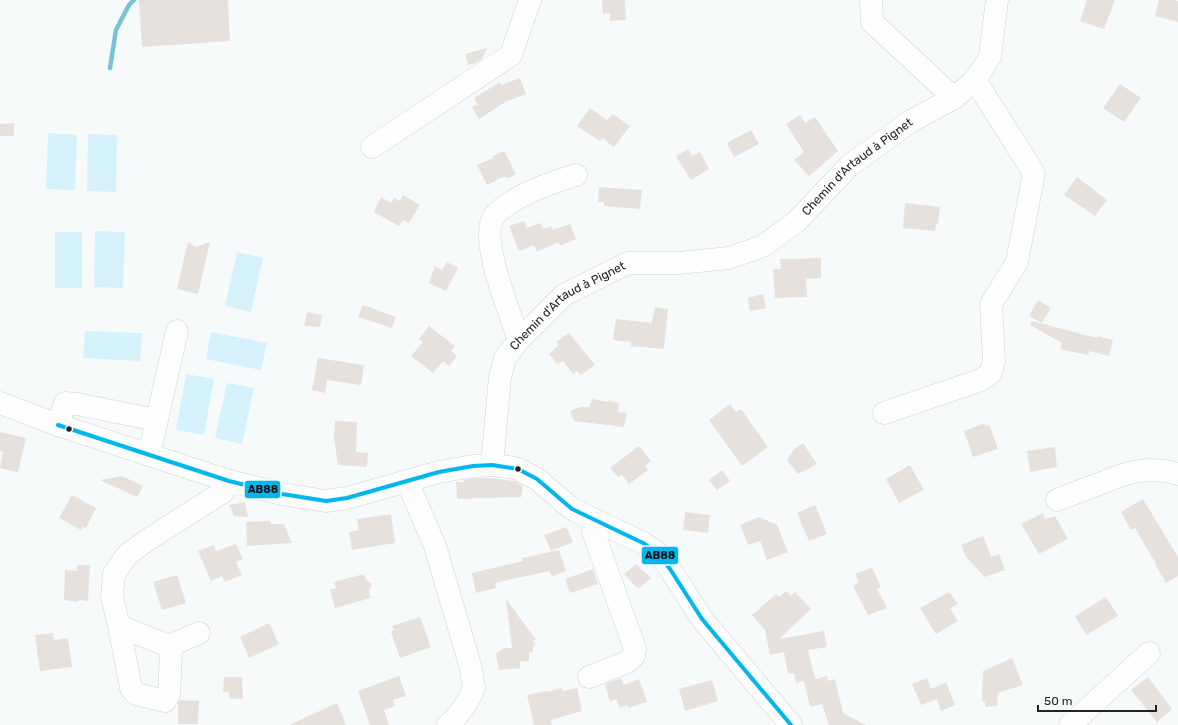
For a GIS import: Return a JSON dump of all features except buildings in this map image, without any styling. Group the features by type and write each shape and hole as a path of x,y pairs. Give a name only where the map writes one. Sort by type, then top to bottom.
{"street":[{"path":"372,147 512,55 530,0"},
{"path":"871,0 872,22 954,98"},
{"name":"Chemin d'Artaud à Pignet","path":"492,465 500,377 505,358 519,340 564,295 628,263 679,263 729,258 763,246 796,222 849,166 911,121 954,98 975,80 990,57 997,0"},
{"path":"884,413 981,380 991,373 994,360 991,304 1017,262 1034,173 975,80"},
{"path":"519,340 492,257 489,230 494,215 514,200 541,186 576,175"},
{"path":"148,455 177,330"},
{"path":"0,403 58,425 229,481 282,494 326,501 347,498 439,472 473,466 492,465 518,469 537,480 572,509 643,543 659,554 702,618 791,725"},
{"path":"58,425 65,403 77,404 156,420"},
{"path":"1056,500 1122,475 1134,472 1149,470 1178,474"},
{"path":"169,646 171,653 169,695 165,701 136,694 131,688 112,597 114,574 127,555 146,541 223,492 229,481"},
{"path":"407,481 435,546 470,665 474,688 468,701 454,720 448,725"},
{"path":"589,676 627,662 634,656 635,649 593,531 595,521"},
{"path":"119,626 169,646 198,633"},
{"path":"1070,725 1149,653"}],"shaded area":[{"path":"48,133 77,135 75,190 46,189"},
{"path":"88,134 117,135 116,192 87,191"},
{"path":"95,231 125,232 123,288 94,287"},
{"path":"55,232 82,232 82,288 55,288"},
{"path":"237,252 263,258 251,312 225,306"},
{"path":"85,331 142,333 140,361 83,358"},
{"path":"211,332 267,343 261,370 206,359"},
{"path":"186,374 214,379 204,435 176,430"},
{"path":"227,383 254,388 242,444 215,438"}],"waterway":[{"path":"110,68 116,30 129,5 134,0"}],"transit line":[{"name":"AB88","path":"58,425 229,481 282,494 326,501 347,498 439,472 473,466 492,465 518,469 537,479 572,509 643,543 659,554 702,619 791,725"}]}
